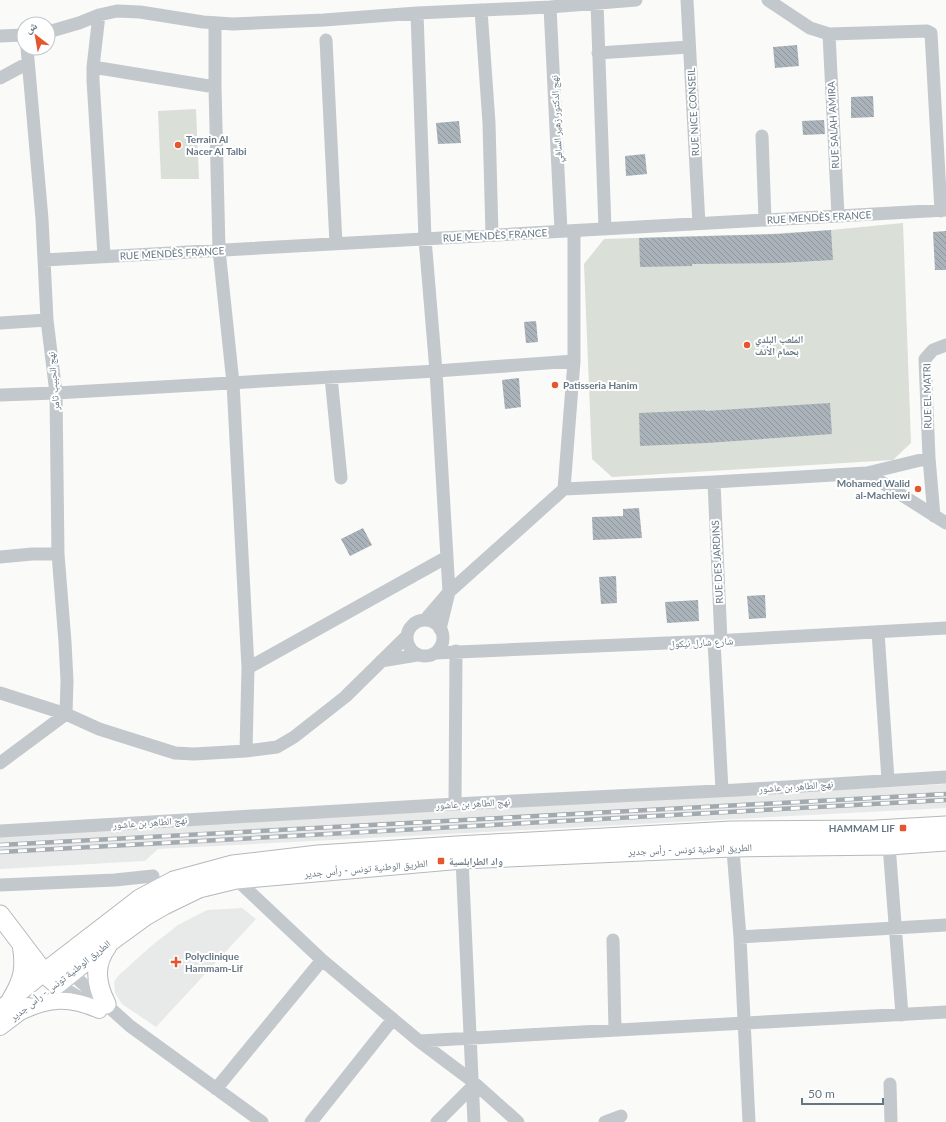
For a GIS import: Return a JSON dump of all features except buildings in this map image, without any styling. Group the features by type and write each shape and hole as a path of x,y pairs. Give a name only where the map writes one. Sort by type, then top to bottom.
{"highway":[{"name":"الطريق الوطنية تونس - رأس جدير","path":"58,973 112,940 145,916 164,905 199,888 236,879 462,859 732,839 946,826"},
{"name":"الطريق الوطنية تونس - رأس جدير","path":"58,973 79,947 140,899 174,881 233,865 318,854 732,839 890,845 946,841"},
{"path":"3,920 22,944 58,973"},
{"path":"102,1007 97,978 98,964 103,951 112,940"},
{"path":"22,944 35,951 50,954 65,953 79,947"},
{"path":"11,1007 20,987 24,973 25,958 22,944"}],"main road":[{"name":"الطريق الوطنية تونس - رأس جدير","path":"0,1027 11,1007 58,973"},
{"path":"11,1007 68,1000 102,1007"}],"street":[{"path":"56,30 79,23 99,14 117,11 140,12 215,24 324,20 417,13 550,7 636,0"},
{"name":"RUE NICE CONSEIL","path":"687,0 699,224"},
{"path":"768,0 810,28 829,34 927,31 931,33 944,211"},
{"path":"596,3 606,229"},
{"name":"نهج الدكتور زهير السافي","path":"550,7 560,231"},
{"path":"481,10 489,123 492,235"},
{"path":"381,661 417,655 424,656 435,653 442,644 442,633 449,592 436,371 425,239 417,13"},
{"path":"99,14 93,67 104,256"},
{"path":"215,24 219,250 233,383 248,668 246,751"},
{"name":"RUE SALAH AMIRA","path":"829,34 838,216"},
{"path":"0,36 16,36"},
{"path":"326,40 336,244"},
{"path":"598,53 689,47"},
{"name":"نهج الحبيب ثامر","path":"28,56 44,260 47,320 56,393 58,554 66,657 66,714"},
{"path":"0,78 28,63"},
{"path":"93,67 215,88"},
{"path":"762,136 765,220"},
{"name":"RUE MENDÈS FRANCE","path":"44,260 944,211"},
{"path":"564,489 574,361 574,231"},
{"path":"0,324 47,320"},
{"name":"RUE EL MATRI","path":"934,516 929,458 925,359 933,350 946,345"},
{"path":"0,395 436,371 574,361"},
{"path":"331,377 341,478"},
{"path":"425,620 449,592 564,489 867,473 929,458"},
{"path":"867,473 946,523"},
{"name":"RUE DES JARDINS","path":"714,482 722,790"},
{"path":"0,557 32,554 58,554"},
{"path":"248,668 446,557"},
{"path":"0,693 66,714 99,729 175,753 194,754 246,751 276,747 294,737 345,697 406,636 414,623 425,620 436,623 456,651 455,804"},
{"name":"شارع شارل نيكول","path":"435,653 717,641 946,628"},
{"path":"878,632 888,780"},
{"path":"406,636 409,647 417,655"},
{"path":"0,763 66,714"},
{"name":"نهج الطاهر بن عاشور","path":"0,831 946,777"},
{"path":"732,839 740,937 749,1122"},
{"path":"890,845 902,1015"},
{"path":"462,859 474,1122"},
{"path":"0,885 115,880 153,876"},
{"path":"236,879 322,960 518,1122"},
{"path":"740,937 946,925"},
{"path":"613,940 615,1030"},
{"path":"216,1089 322,960"},
{"path":"58,973 102,1007 262,1122"},
{"path":"58,973 102,1007"},
{"path":"419,1041 946,1012"},
{"path":"311,1122 393,1019"},
{"path":"437,1122 472,1083"},
{"path":"890,1084 891,1122"},
{"path":"604,1122 621,1116"}],"shaded area":[{"name":"Terrain Al Nacer Al Talbi","path":"196,109 199,179 161,179 158,111"},
{"name":"الملعب البلدي بحمام الأتف","path":"903,223 911,443 893,460 612,477 592,459 584,264 604,239 767,234"},
{"path":"946,784 946,808 158,849 145,861 0,869 0,835"},
{"name":"Polyclinique Hammam-Lif","path":"242,908 256,919 156,1027 122,1004 115,993 114,982 118,976 150,947 178,925 207,910"}],"railway":[{"path":"0,845 946,794"},
{"path":"0,852 946,800"}],"place":[{"name":"Terrain Al Nacer Al Talbi","path":"178,145"},
{"name":"الملعب البلدي بحمام الأتف","path":"747,345"},
{"name":"Patisseria Hanim","path":"555,385"},
{"name":"Mohamed Walid al-Machlewi","path":"918,489"},
{"name":"HAMMAM LIF","path":"903,828"},
{"name":"واد الطرابلسية","path":"441,861"},
{"name":"Polyclinique Hammam-Lif","path":"176,962"}]}
